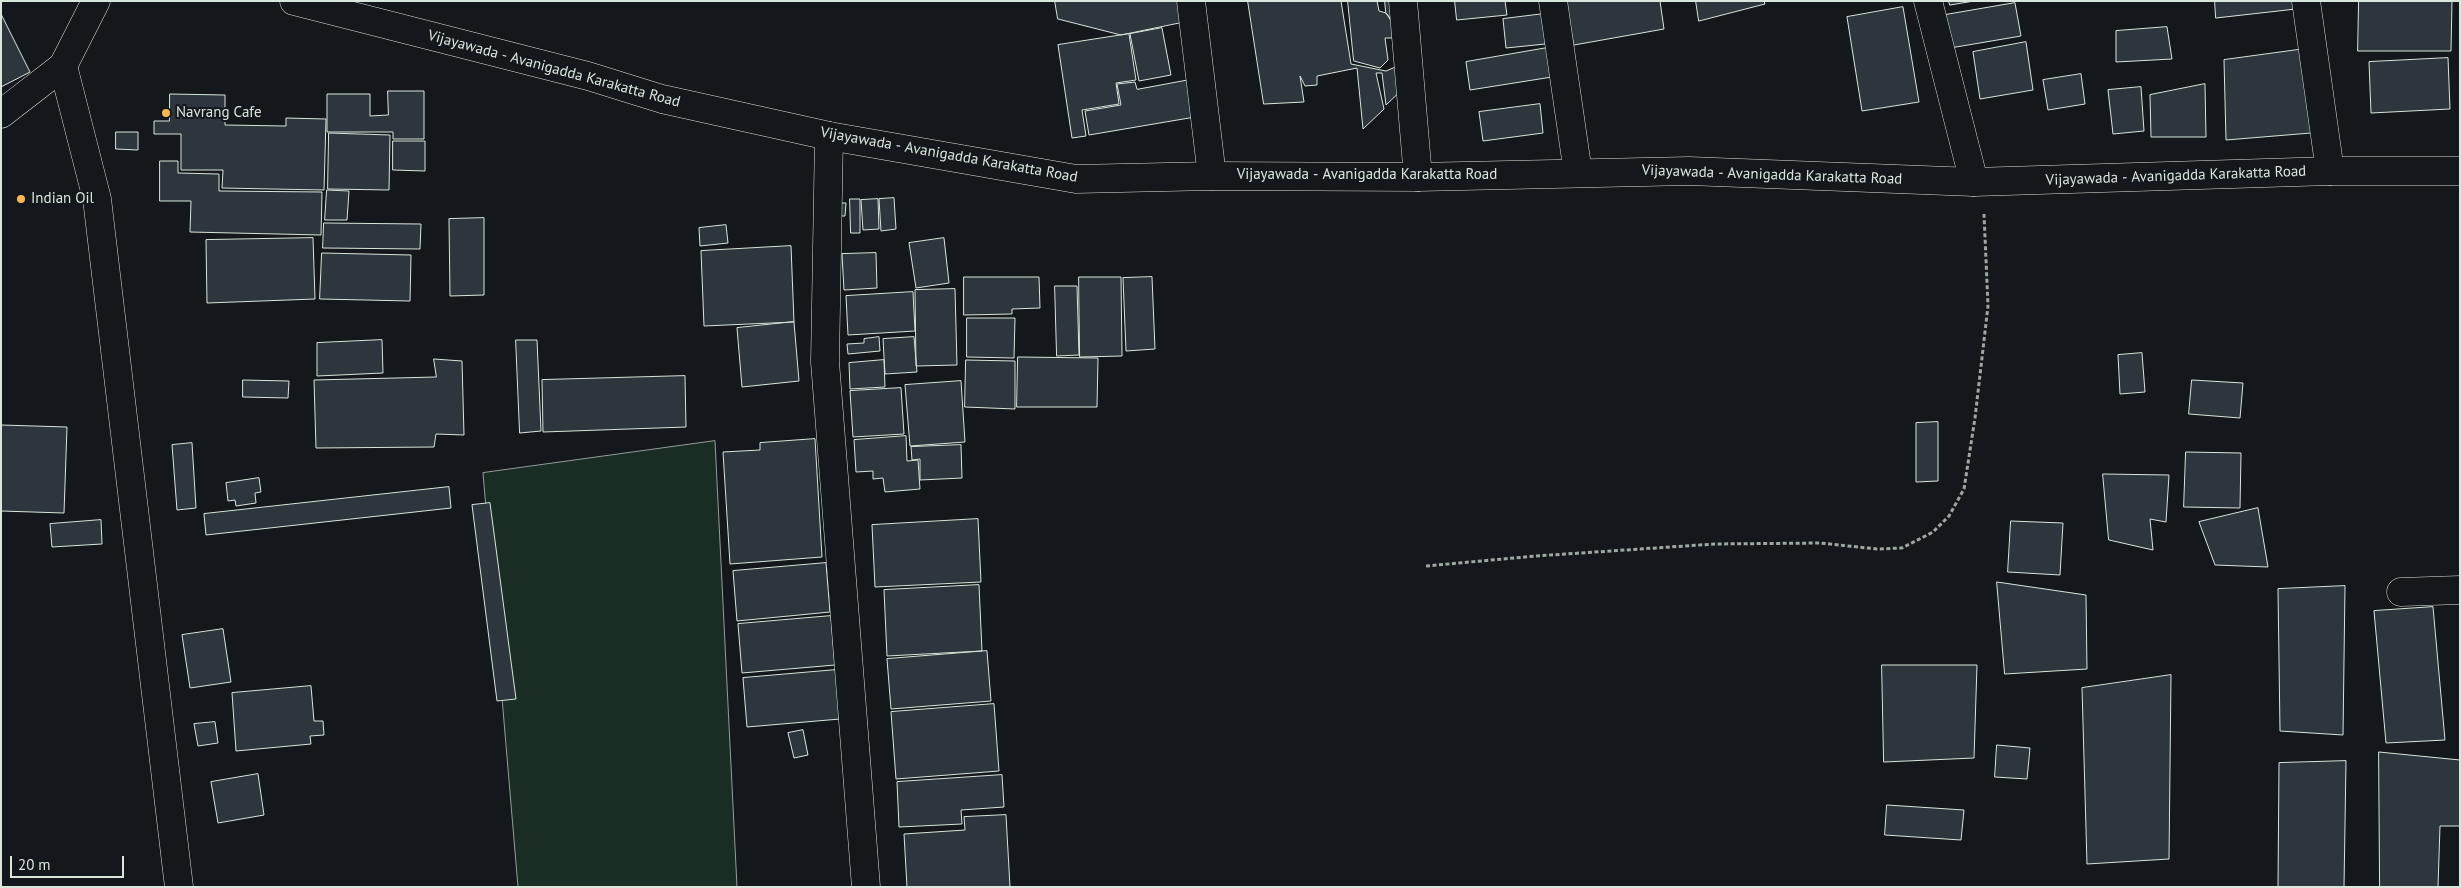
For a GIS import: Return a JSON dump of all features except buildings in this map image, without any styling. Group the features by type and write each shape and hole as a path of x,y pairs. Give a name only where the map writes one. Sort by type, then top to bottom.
{"street":[{"path":"1,114 63,66 96,1"},
{"name":"Vijayawada - Avanigadda Karakatta Road","path":"294,1 588,76 662,98 829,136 967,162 1076,179 1212,176 1418,177 1689,170 1978,181 2330,171 2460,171"},
{"path":"1191,1 1212,176"},
{"path":"1402,1 1418,177"},
{"path":"1553,1 1578,173"},
{"path":"1928,1 1978,181"},
{"path":"2306,1 2330,171"},
{"path":"63,66 97,199 179,887"},
{"path":"829,136 825,362 866,887"},
{"path":"2401,592 2460,590"}],"path":[{"path":"1426,566 1536,556 1715,544 1820,543 1877,549 1902,548 1933,532 1949,516 1964,489 1975,418 1988,306 1978,181"}],"green space":[{"path":"715,441 737,887 518,887 483,473"}],"place":[{"name":"Navrang Cafe","path":"166,113"},
{"name":"Indian Oil","path":"21,199"}]}
